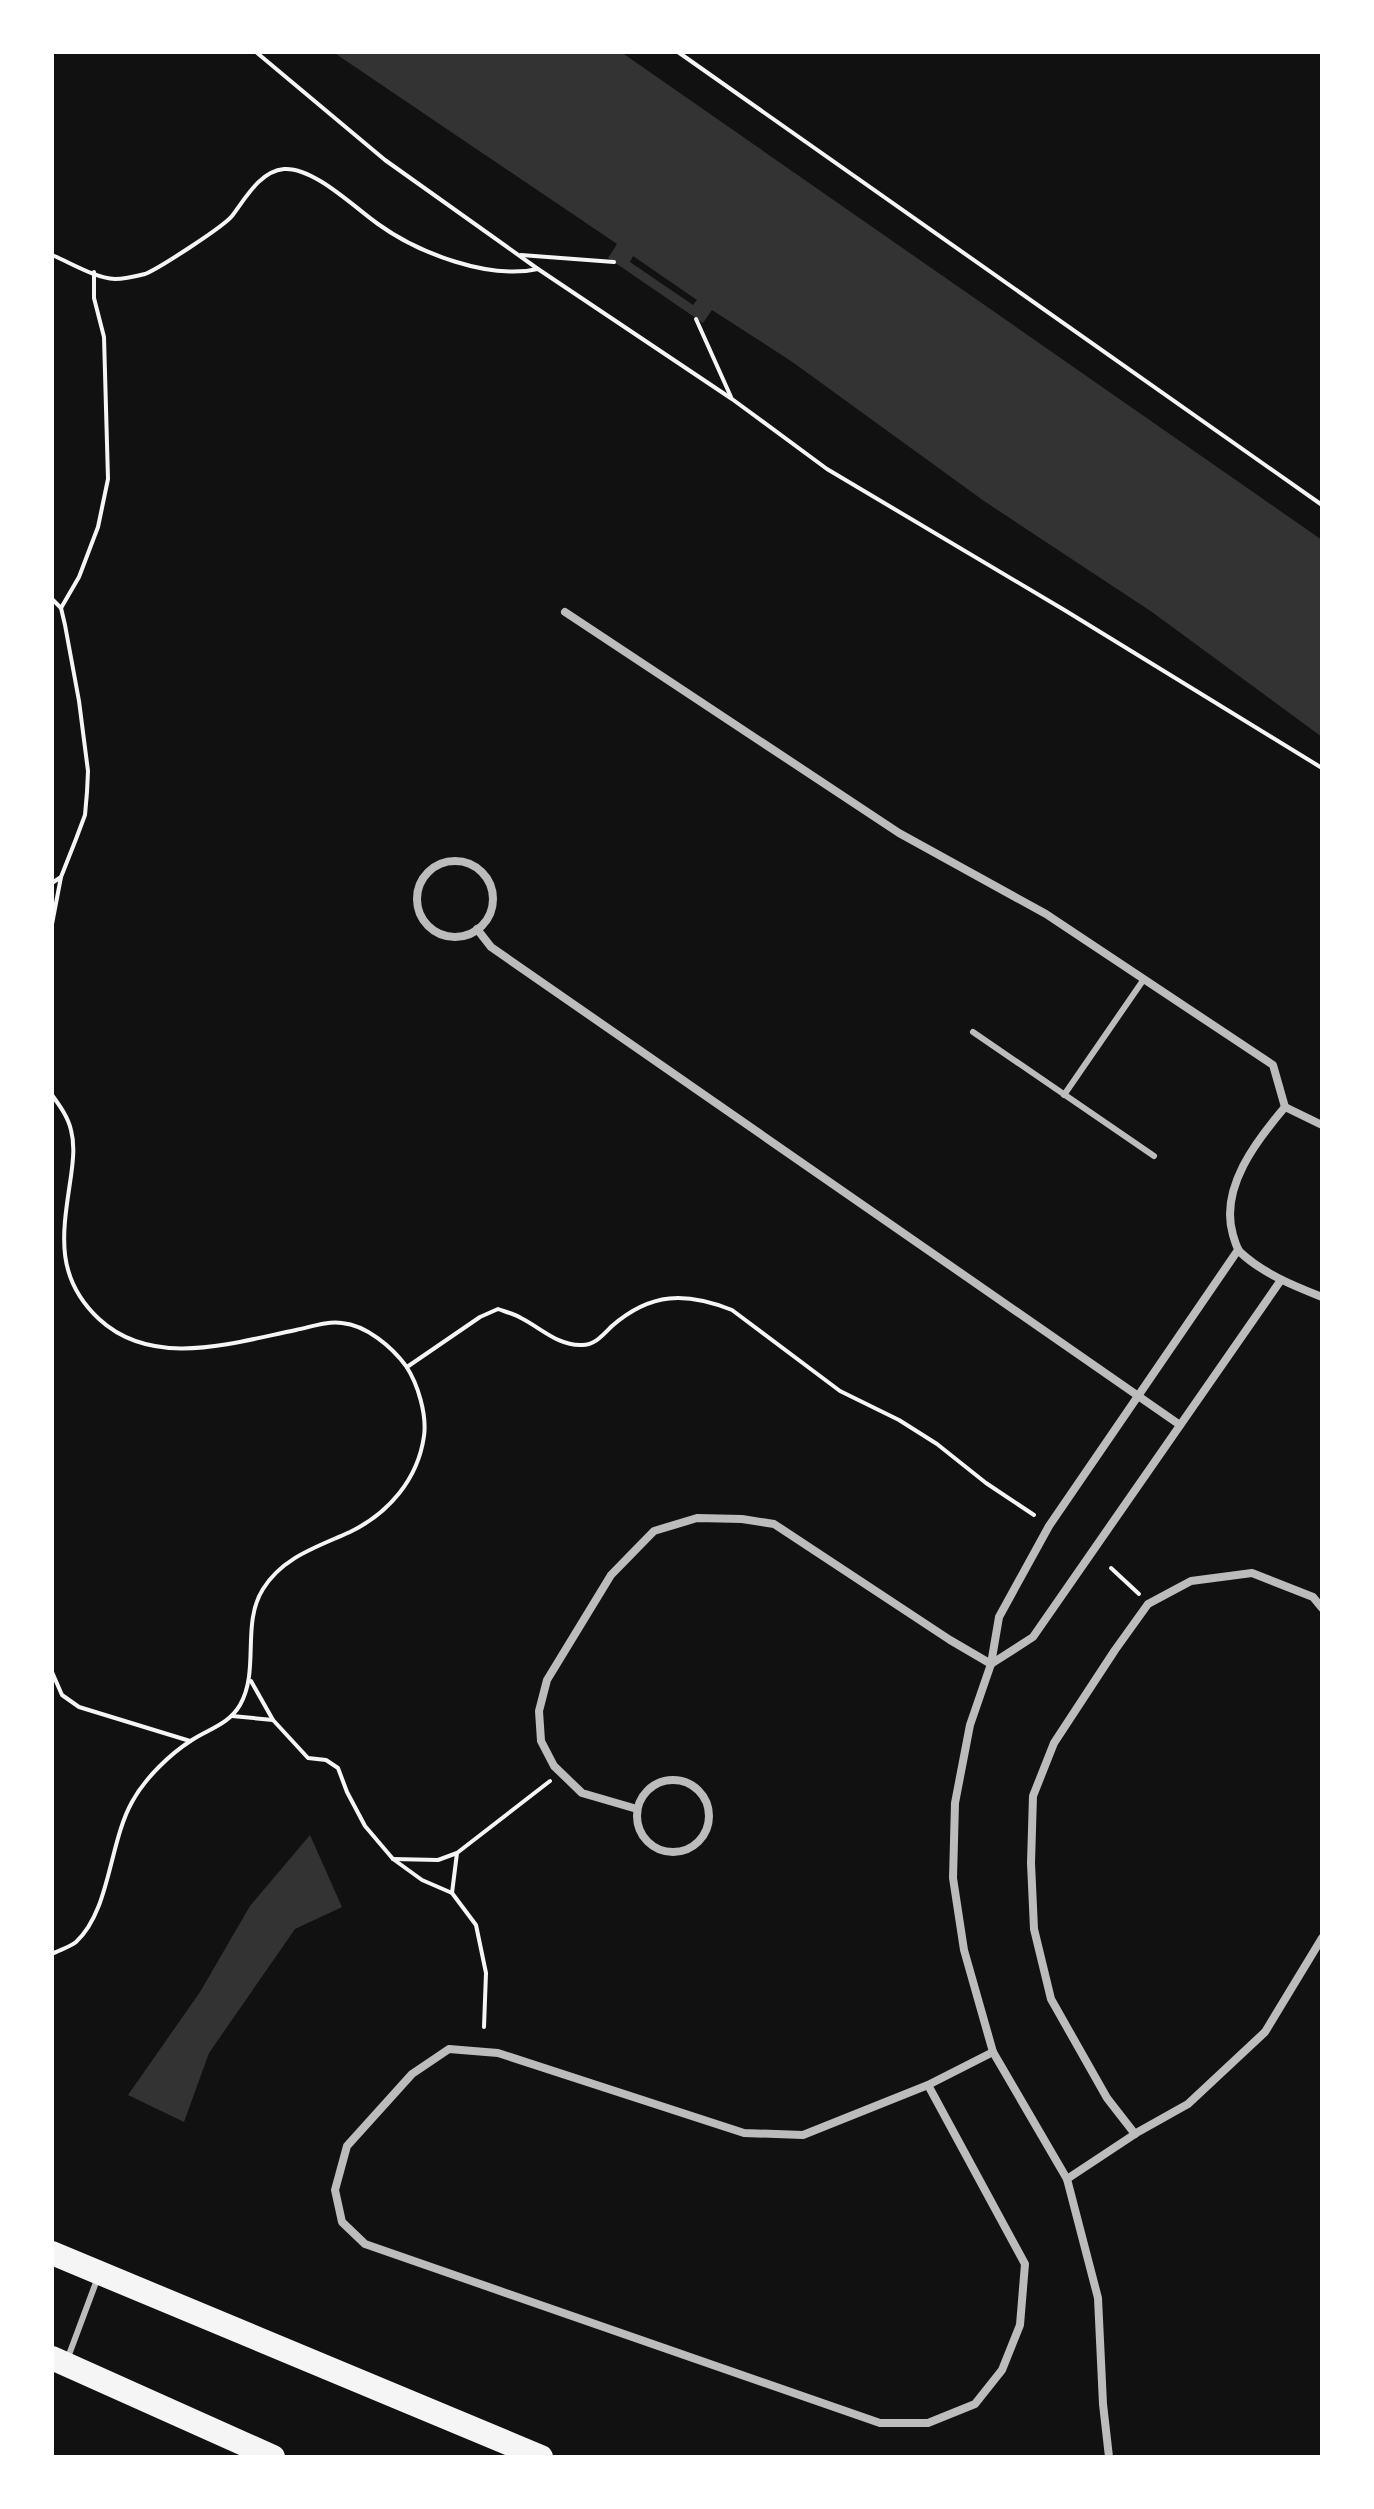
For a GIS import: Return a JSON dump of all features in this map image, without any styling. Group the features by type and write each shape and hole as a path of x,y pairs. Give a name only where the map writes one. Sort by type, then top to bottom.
{"highway":[{"path":"52,2253 541,2457"},
{"path":"58,2361 273,2457"},
{"path":"224,2437 262,2457"}],"street":[{"path":"565,612 899,833 1046,914 1273,1065 1285,1107 1322,1125"},
{"path":"451,861 475,866 484,874 493,897 492,909 477,929 453,936 441,934 422,918 417,893 428,871 451,861"},
{"path":"477,929 491,947 1180,1425"},
{"path":"1285,1107 1255,1143 1242,1171 1229,1221 1238,1250 1281,1280 1322,1297"},
{"path":"1109,2457 1098,2298 1067,2179 993,2052 964,1950 953,1878 955,1803 970,1725 991,1664 999,1617 1049,1526 1238,1250"},
{"path":"991,1664 1033,1637 1281,1280"},
{"path":"637,1809 582,1793 554,1766 541,1741 539,1711 547,1680 611,1575 654,1531 697,1518 742,1519 774,1524 991,1664"},
{"path":"1135,2134 1107,2098 1051,1999 1034,1929 1031,1863 1033,1796 1054,1743 1148,1604 1191,1581 1252,1573 1313,1597 1322,1608"},
{"path":"670,1780 682,1781 702,1793 708,1803 708,1827 703,1838 683,1851 659,1849 641,1833 637,1809 649,1789 670,1780"},
{"path":"1067,2179 1135,2134 1188,2104 1265,2032 1322,1938"},
{"path":"928,2085 1025,2264 1020,2325 1002,2370 975,2404 928,2423 880,2423 365,2244 342,2222 335,2190 347,2146 412,2074 449,2049 498,2053 744,2133 803,2135 928,2085 993,2052"}],"lane":[{"path":"1064,1095 1144,979"},
{"path":"973,1032 1154,1156"},
{"path":"58,2361 99,2273"}],"path":[{"path":"256,52 385,160 538,269 732,399 827,469 1322,768"},
{"path":"678,52 1322,505"},
{"path":"52,255 114,279 147,273 228,221 262,178 284,169 320,181 381,227 410,244 486,271 519,273 538,269"},
{"path":"519,255 614,262"},
{"path":"61,608 79,577 98,527 108,479 104,337 94,298 94,272"},
{"path":"696,319 732,399"},
{"path":"52,599 61,608 72,660 88,771 85,815 61,877 52,924"},
{"path":"52,883 61,877"},
{"path":"52,1095 65,1114 73,1146 63,1256 71,1278 97,1318 135,1342 166,1350 239,1342 328,1323 358,1327 375,1336 407,1367 418,1394 425,1427 422,1452 414,1473 394,1500 354,1530 297,1555 275,1572 261,1593 256,1609 249,1678 242,1701 227,1721 190,1741 150,1777 132,1802 113,1848 96,1917 75,1943 52,1954"},
{"path":"407,1367 471,1323 498,1309 521,1318 544,1334 569,1344 581,1345 594,1343 622,1318 647,1303 672,1297 715,1304 732,1310 840,1391 899,1420 937,1444 968,1470 1034,1515"},
{"path":"1111,1568 1140,1595"},
{"path":"52,1672 62,1695 79,1707 190,1741"},
{"path":"249,1678 273,1720 308,1758 326,1760 338,1768 365,1826 393,1859 422,1880 452,1893 476,1925 486,1973 484,2027"},
{"path":"232,1716 273,1720"},
{"path":"393,1859 438,1860 457,1853 562,1773"},
{"path":"452,1893 457,1853"}],"shaded area":[{"path":"333,52 621,52 1322,540 1322,737 1152,612 984,501 791,361 712,310 703,323 608,258 617,244","holes":["633,256 697,300 693,305 630,262"]},
{"path":"310,1835 342,1907 295,1929 209,2053 184,2122 128,2095 200,1992 250,1906"}]}
